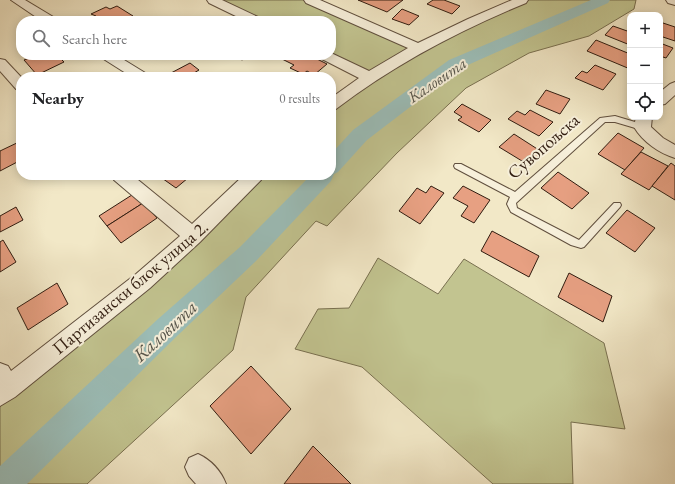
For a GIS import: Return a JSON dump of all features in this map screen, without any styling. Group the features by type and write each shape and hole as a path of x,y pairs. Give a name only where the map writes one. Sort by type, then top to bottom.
{"street":[{"path":"17,0 43,16"},
{"path":"213,0 246,16"},
{"path":"310,0 418,48"},
{"path":"336,101 369,77 418,48 522,0"},
{"path":"114,60 134,72"},
{"path":"335,60 369,77"},
{"path":"0,63 16,81"},
{"path":"663,97 675,87"},
{"name":"Сувопољска","path":"643,122 650,136 675,152"},
{"path":"126,180 193,236"},
{"name":"Партизански блок улица 2.","path":"2,386 143,281 193,236 249,180"}],"lane":[{"name":"Сувопољска","path":"616,205 581,244 574,242 514,210 511,205 511,201 603,120 615,119 643,122"},
{"path":"458,166 516,196"}],"green space":[{"path":"213,0 308,0 418,48 526,0 636,0 634,9 589,36 529,53 466,88 397,153 327,226 316,221 246,297 233,350 87,484 0,484 0,394 247,180 336,180 336,102 369,77 336,58 336,16 246,16"},
{"path":"378,258 438,294 464,259 604,343 625,429 571,422 573,484 493,484 362,367 295,349 318,309 349,308"}],"building":[{"path":"358,0 403,0 387,12"},
{"path":"433,0 444,0 460,6 452,14 427,4"},
{"path":"117,6 133,16 96,16 91,14 106,7 110,9"},
{"path":"402,9 419,16 409,25 392,19"},
{"path":"663,23 675,27 675,41 663,37"},
{"path":"613,26 627,31 627,44 605,35"},
{"path":"596,40 627,53 627,68 587,51"},
{"path":"663,44 673,48 666,58 663,57"},
{"path":"24,60 62,60 64,62 43,72 34,72"},
{"path":"284,60 319,60 327,64 318,72 299,72 290,68 294,65"},
{"path":"190,63 199,70 196,72 173,72"},
{"path":"595,65 616,74 603,90 575,78 582,71 587,73"},
{"path":"546,90 570,99 560,114 536,104"},
{"path":"462,104 491,120 479,132 458,120 462,117 454,112"},
{"path":"530,110 553,122 539,136 508,119 517,111 525,115"},
{"path":"618,133 644,148 625,170 598,154"},
{"path":"514,134 542,152 534,160 528,156 522,161 499,147"},
{"path":"16,143 16,163 0,171 0,151"},
{"path":"641,152 668,166 649,190 621,174"},
{"path":"671,163 675,166 675,200 652,186"},
{"path":"558,172 589,193 572,209 541,188"},
{"path":"165,180 186,180 176,188"},
{"path":"431,186 444,193 420,224 399,211 417,188 426,193"},
{"path":"463,186 490,200 474,223 461,216 468,206 453,198"},
{"path":"135,193 143,203 107,226 99,216"},
{"path":"143,203 157,218 121,243 107,226"},
{"path":"16,207 23,220 0,232 0,216"},
{"path":"627,210 655,228 635,252 606,233"},
{"path":"492,231 539,256 529,277 481,251"},
{"path":"3,240 16,262 0,272 0,242"},
{"path":"569,273 612,296 603,322 558,297"},
{"path":"57,283 68,304 28,330 17,308"},
{"path":"251,366 291,409 251,454 210,406"},
{"path":"313,446 351,484 284,484"}],"waterway":[{"name":"Каловита","path":"336,161 360,135 455,64 603,0"},
{"name":"Каловита","path":"4,484 167,328 248,254 319,180"}]}
